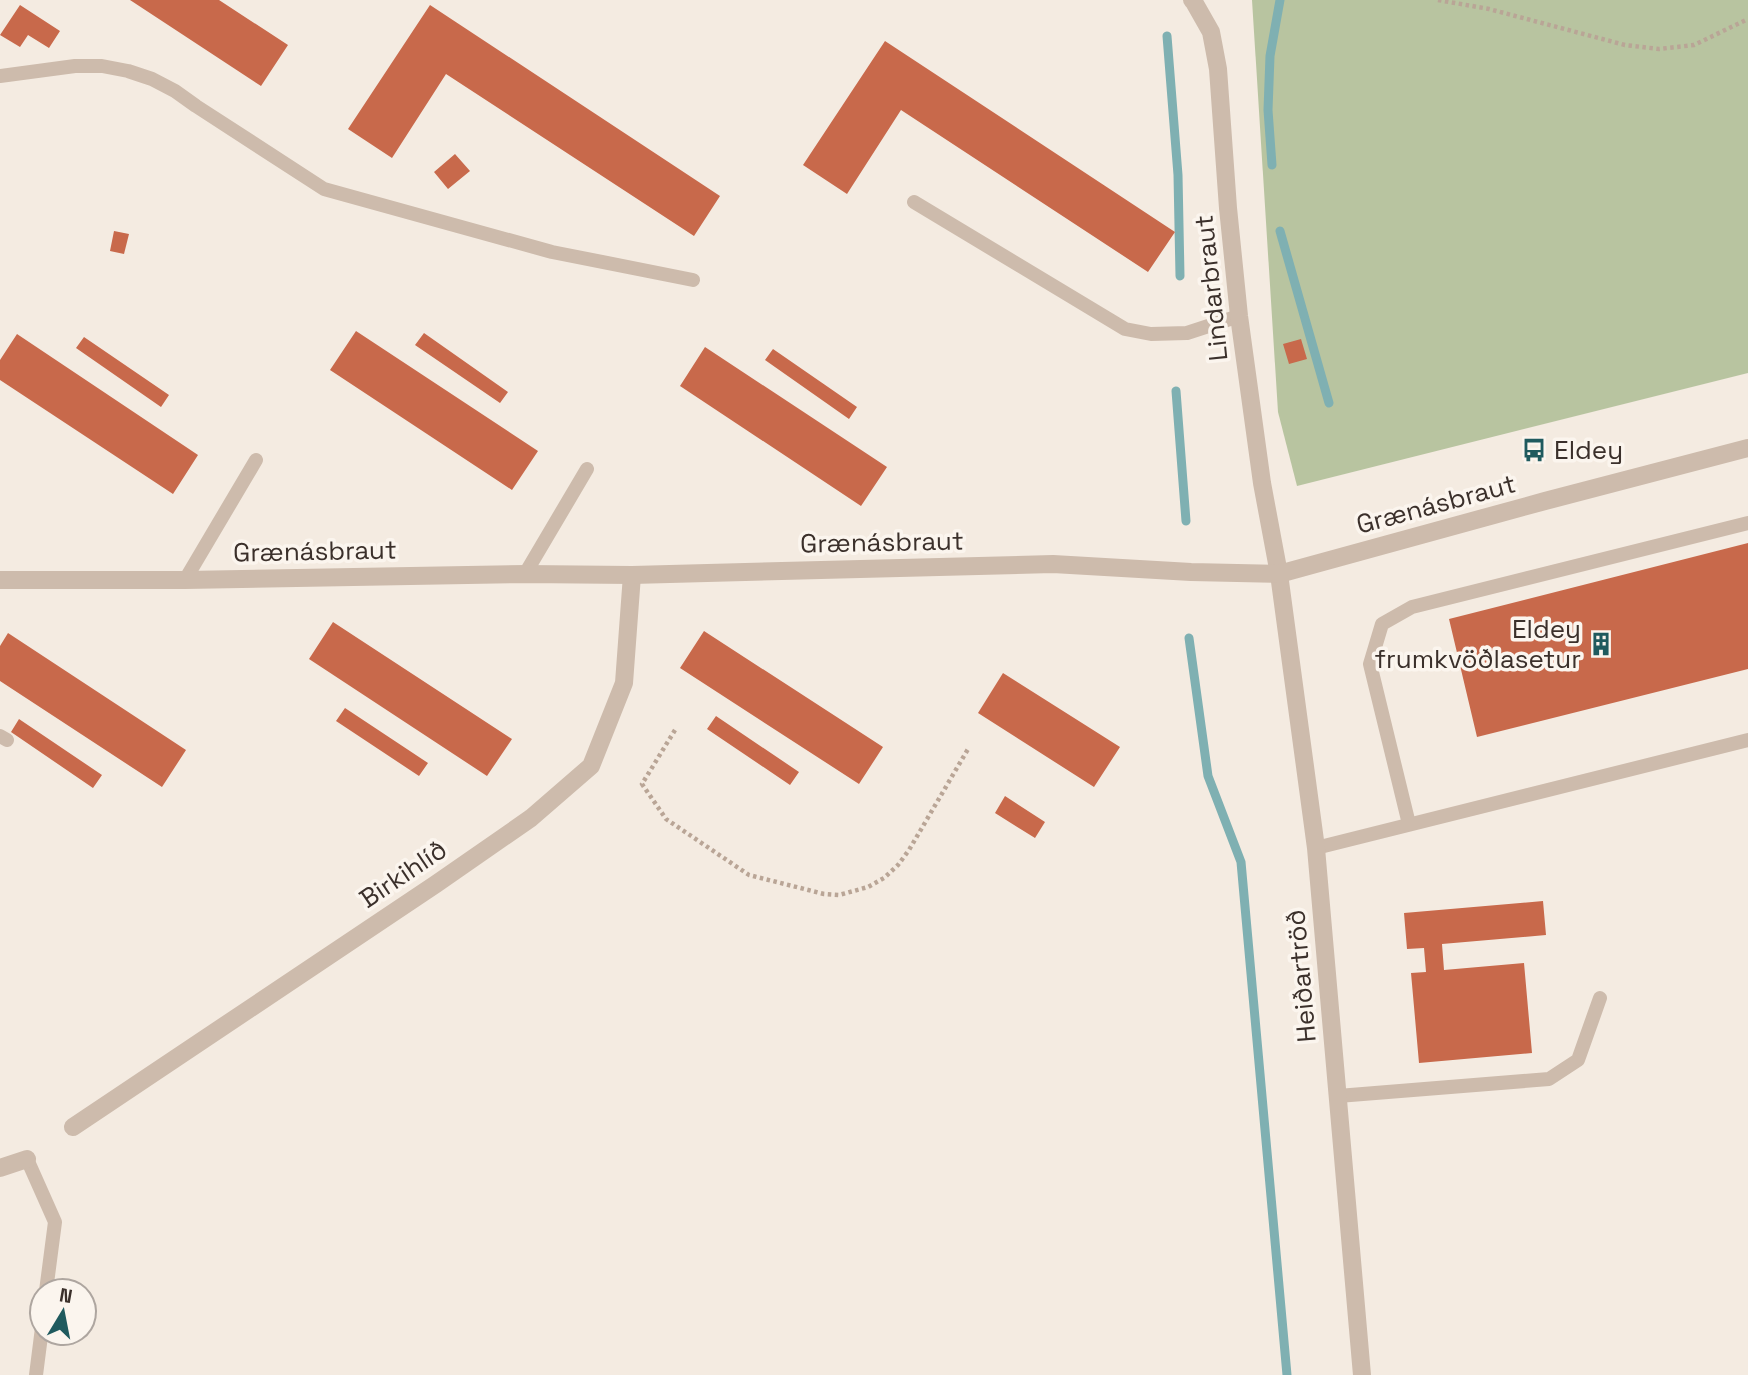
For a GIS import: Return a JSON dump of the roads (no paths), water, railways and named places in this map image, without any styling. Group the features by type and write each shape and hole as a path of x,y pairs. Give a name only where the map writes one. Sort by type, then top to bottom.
{"street":[{"name":"Lindarbraut","path":"1192,0 1211,32 1218,69 1239,316 1262,483 1279,574"},
{"name":"Grænásbraut","path":"0,580 632,575 1053,564 1279,574 1748,448"},
{"name":"Heiðartröð","path":"1279,574 1316,848 1362,1375"},
{"name":"Birkihlíð","path":"73,1127 531,818 590,766 624,683 632,575"},
{"path":"0,1168 27,1159"}],"lane":[{"path":"0,76 75,66 102,66 128,71 175,91 324,189 552,252 693,279"},
{"path":"914,202 1125,329 1151,334 1187,333 1239,316"},
{"path":"185,580 256,460"},
{"path":"525,574 587,469"},
{"path":"1409,824 1370,664 1382,624 1412,607 1748,523"},
{"path":"1316,848 1748,740"},
{"path":"1338,1096 1549,1079 1578,1060 1600,998"},
{"path":"27,1159 55,1222 49,1277"},
{"path":"36,1375 40,1347"}],"waterway":[{"path":"1272,165 1268,110 1270,56 1280,0"},
{"path":"1167,36 1178,175 1180,276"},
{"path":"1280,231 1329,403"},
{"path":"1176,391 1186,521"},
{"path":"1189,638 1208,776 1241,862 1287,1375"}],"place":[{"name":"Eldey","path":"1534,450"},
{"name":"Eldey frumkvöðlasetur","path":"1601,644"}]}
